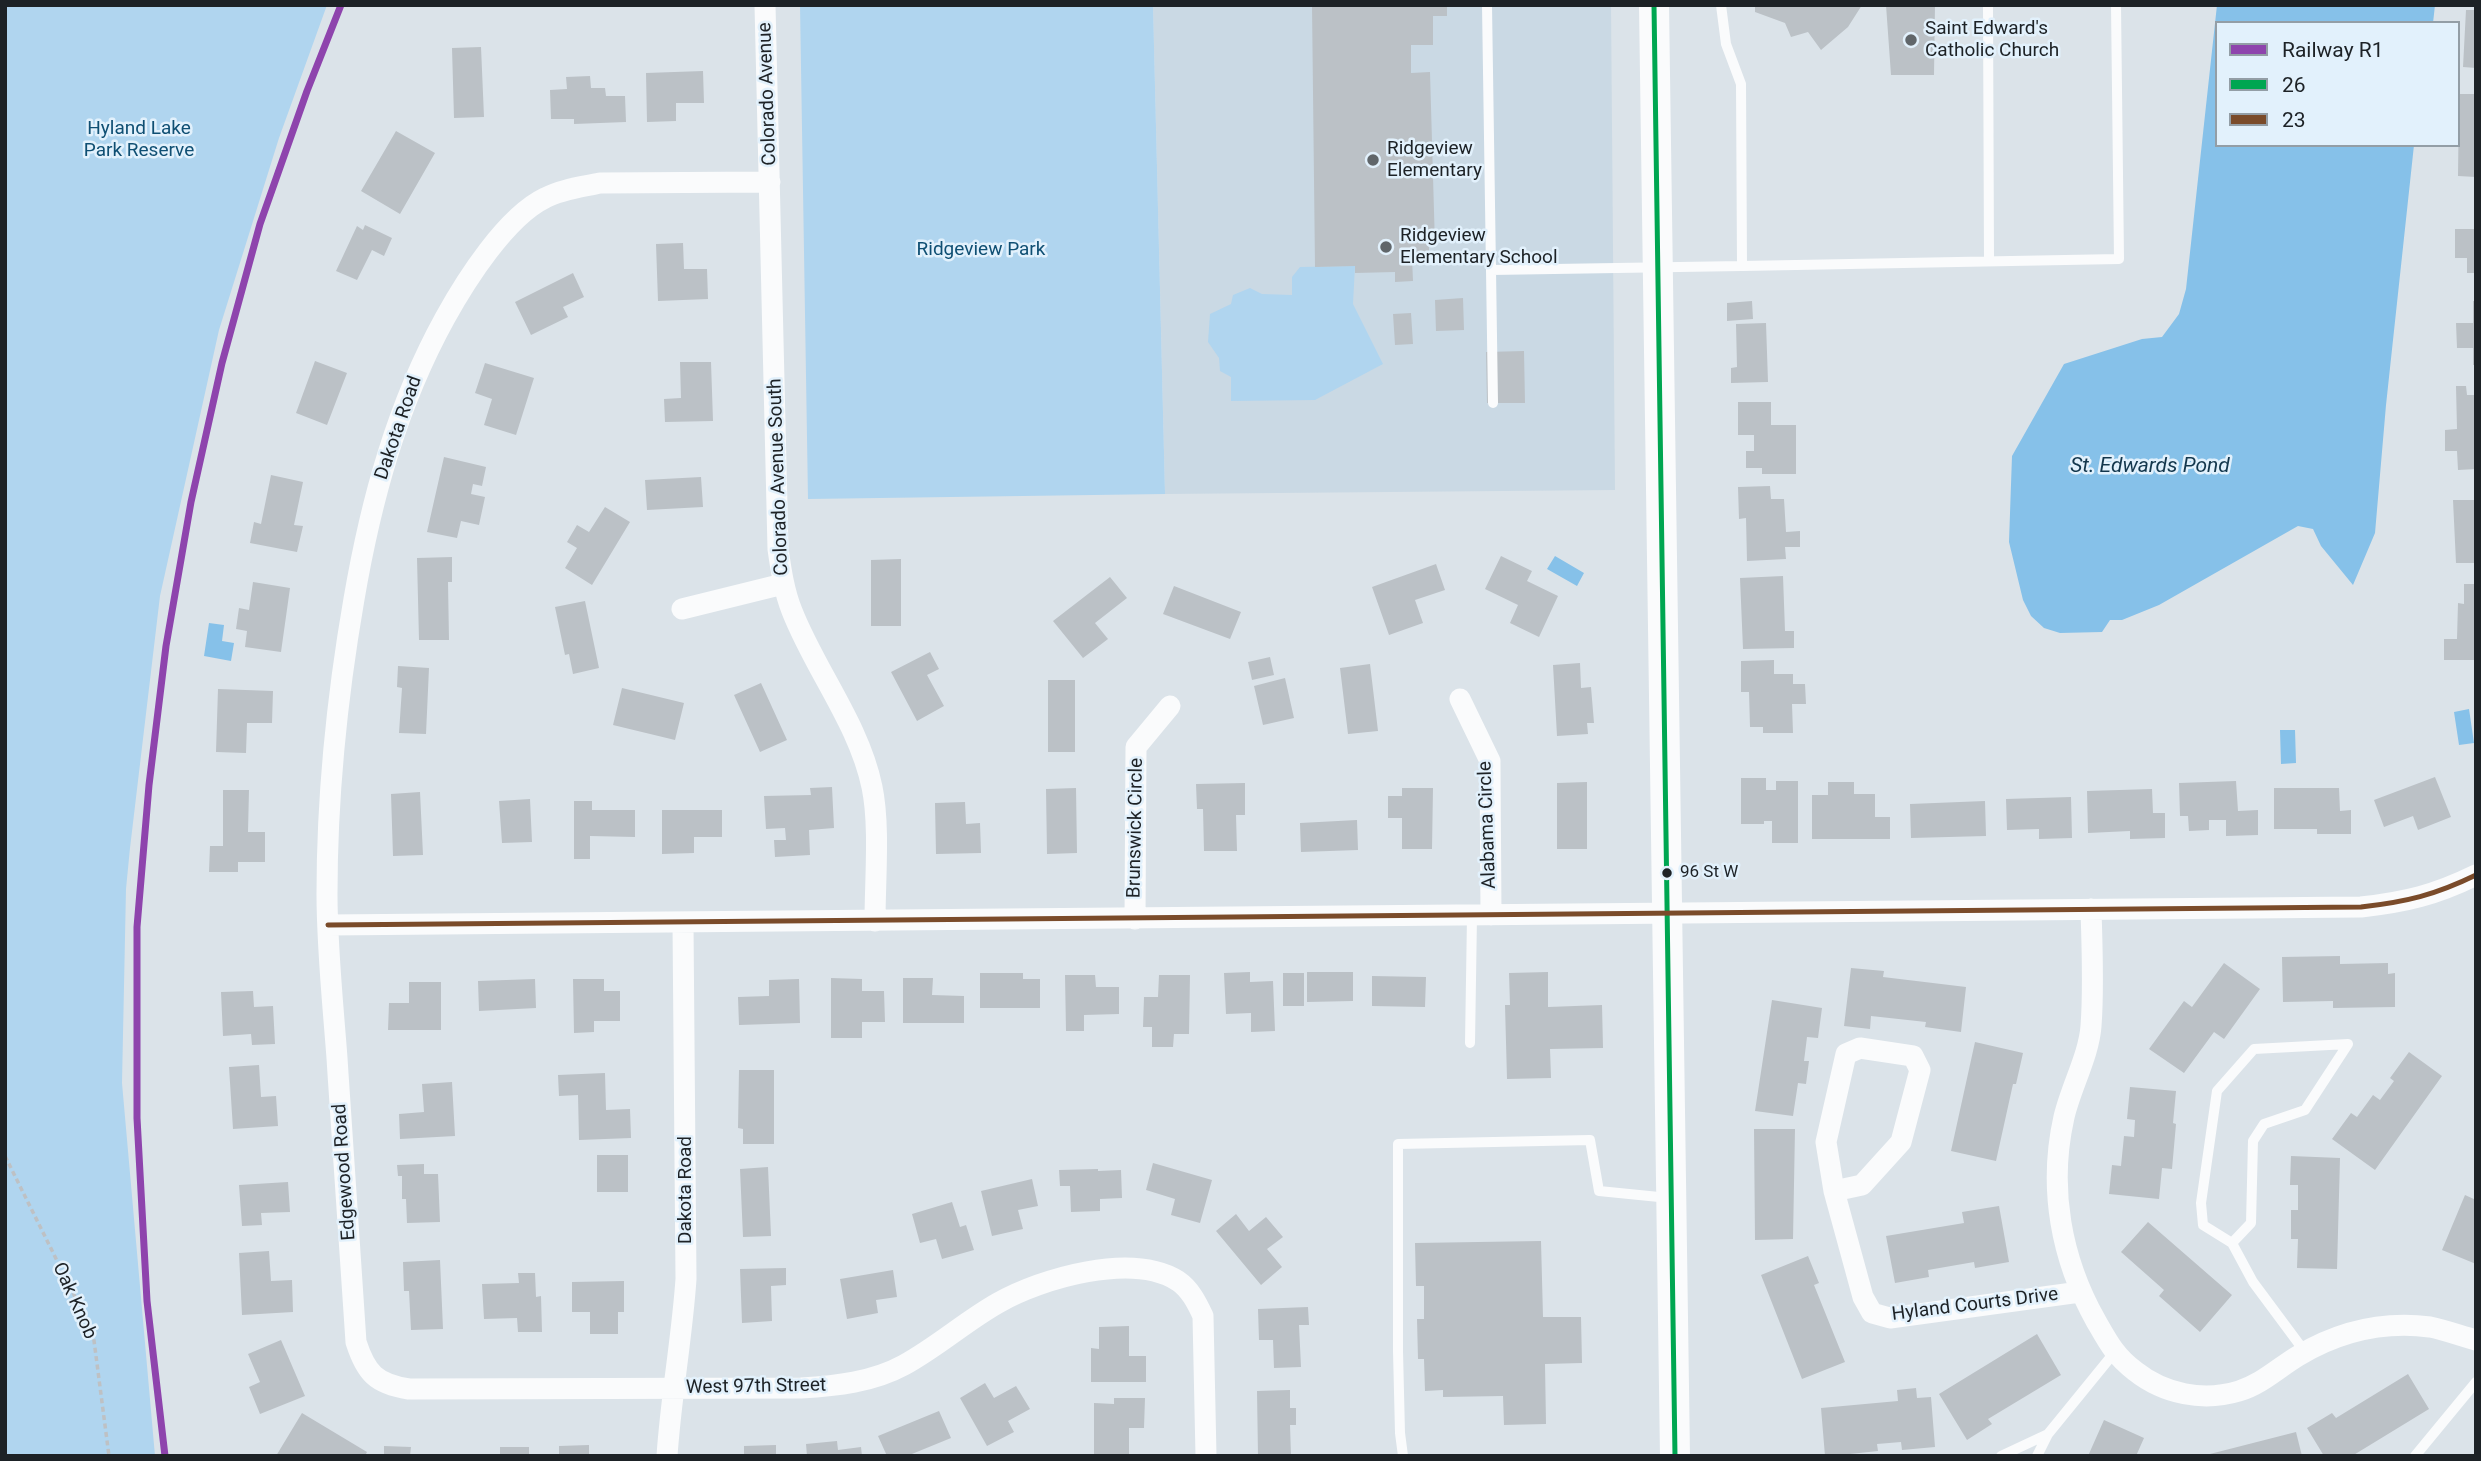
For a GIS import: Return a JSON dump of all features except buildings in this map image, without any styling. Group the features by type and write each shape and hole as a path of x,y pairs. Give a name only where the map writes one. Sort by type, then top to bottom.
{"street":[{"name":"Colorado Avenue","path":"765,5 770,182"},
{"path":"1654,5 1675,1456"},
{"name":"Colorado Avenue South","path":"770,182 778,548 783,584 803,637 860,749 872,788 875,921"},
{"name":"Dakota Road","path":"328,925 331,780 342,668 361,556 388,446 423,357 458,293 501,235 522,213 545,198 573,188 600,183 770,182"},
{"path":"682,609 783,584"},
{"name":"Alabama Circle","path":"1460,699 1490,761 1481,915"},
{"name":"Brunswick Circle","path":"1135,919 1136,747 1170,706"},
{"path":"328,925 2361,907 2405,902 2446,889 2476,875"},
{"name":"Hyland Courts Drive","path":"2091,909 2091,1027 2064,1118 2057,1165 2058,1212 2068,1257 2080,1292 2114,1353 2151,1384 2180,1394 2211,1396 2239,1392 2268,1379 2322,1341 2357,1330 2395,1325 2431,1328 2476,1340"},
{"name":"Dakota Road","path":"667,1456 683,1327 686,1279 683,923"},
{"name":"Edgewood Road","path":"328,925 356,1342 362,1361 374,1377 389,1386 408,1389"},
{"name":"Hyland Courts Drive","path":"1834,1191 1862,1185 1901,1142 1920,1070 1913,1056 1860,1048 1846,1054 1826,1142 1834,1191 1863,1297 1872,1313 1889,1318 2080,1292"},
{"name":"West 97th Street","path":"408,1389 835,1386 871,1378 904,1365 998,1303 1032,1286 1068,1275 1139,1269 1160,1273 1179,1282 1193,1297 1203,1315 1206,1456"}],"lane":[{"path":"1487,5 1493,403"},
{"path":"1721,5 1726,44 1741,84 1742,266"},
{"path":"1988,5 1989,261"},
{"path":"1491,270 2119,259 2116,5"},
{"path":"1470,1043 1481,915"},
{"path":"2232,1243 2251,1223 2253,1141 2264,1124 2305,1110 2348,1044 2254,1049 2217,1091 2201,1203 2203,1225 2232,1243 2253,1282 2305,1352"},
{"path":"1403,1456 1398,1364 1398,1144 1590,1140 1599,1191 1671,1198"},
{"path":"2037,1456 2048,1434 2114,1353"},
{"path":"2415,1456 2476,1382"},
{"path":"2001,1456 2048,1434"}],"path":[{"name":"Oak Knob","path":"5,1156 93,1333 109,1456"}],"shaded area":[{"name":"Ridgeview Elementary School","path":"1153,5 1611,5 1615,490 1165,494"}],"green space":[{"name":"Hyland Lake Park Reserve","path":"5,5 327,5 279,138 219,330 160,596 130,848 126,889 122,1083 155,1456 5,1456"},
{"name":"Ridgeview Park","path":"800,5 1153,5 1165,494 808,499"},
{"path":"1355,266 1353,304 1383,364 1315,400 1231,401 1231,377 1220,371 1219,358 1208,342 1210,314 1231,304 1233,295 1250,288 1262,294 1292,295 1292,277 1300,267"}],"water":[{"name":"St. Edwards Pond","path":"2217,5 2435,5 2433,21 2215,21"},
{"name":"St. Edwards Pond","path":"2215,23 2215,147 2414,147 2375,533 2353,585 2321,546 2313,529 2298,526 2159,605 2122,620 2110,620 2102,632 2060,633 2044,628 2031,616 2023,600 2009,542 2012,456 2064,364 2142,339 2162,337 2179,314 2186,289"},
{"path":"1555,556 1584,573 1577,586 1547,569"},
{"path":"209,623 224,625 222,641 234,643 231,661 204,656"},
{"path":"2469,709 2474,743 2459,745 2454,712"},
{"path":"2280,730 2295,730 2296,763 2281,764"}],"rail line":[{"name":"R1","path":"165,1456 147,1301 137,1118 137,927 149,785 166,646 191,502 222,363 260,224 341,5"}],"transit line":[{"name":"26","path":"1654,5 1675,1456"},
{"name":"23","path":"328,925 2361,907 2420,897 2476,875"}],"place":[{"name":"Saint Edward's Catholic Church","path":"1911,40"},
{"name":"Ridgeview Elementary","path":"1373,160"},
{"name":"Ridgeview Elementary School","path":"1386,247"},
{"name":"96 St W","path":"1667,873"}]}
